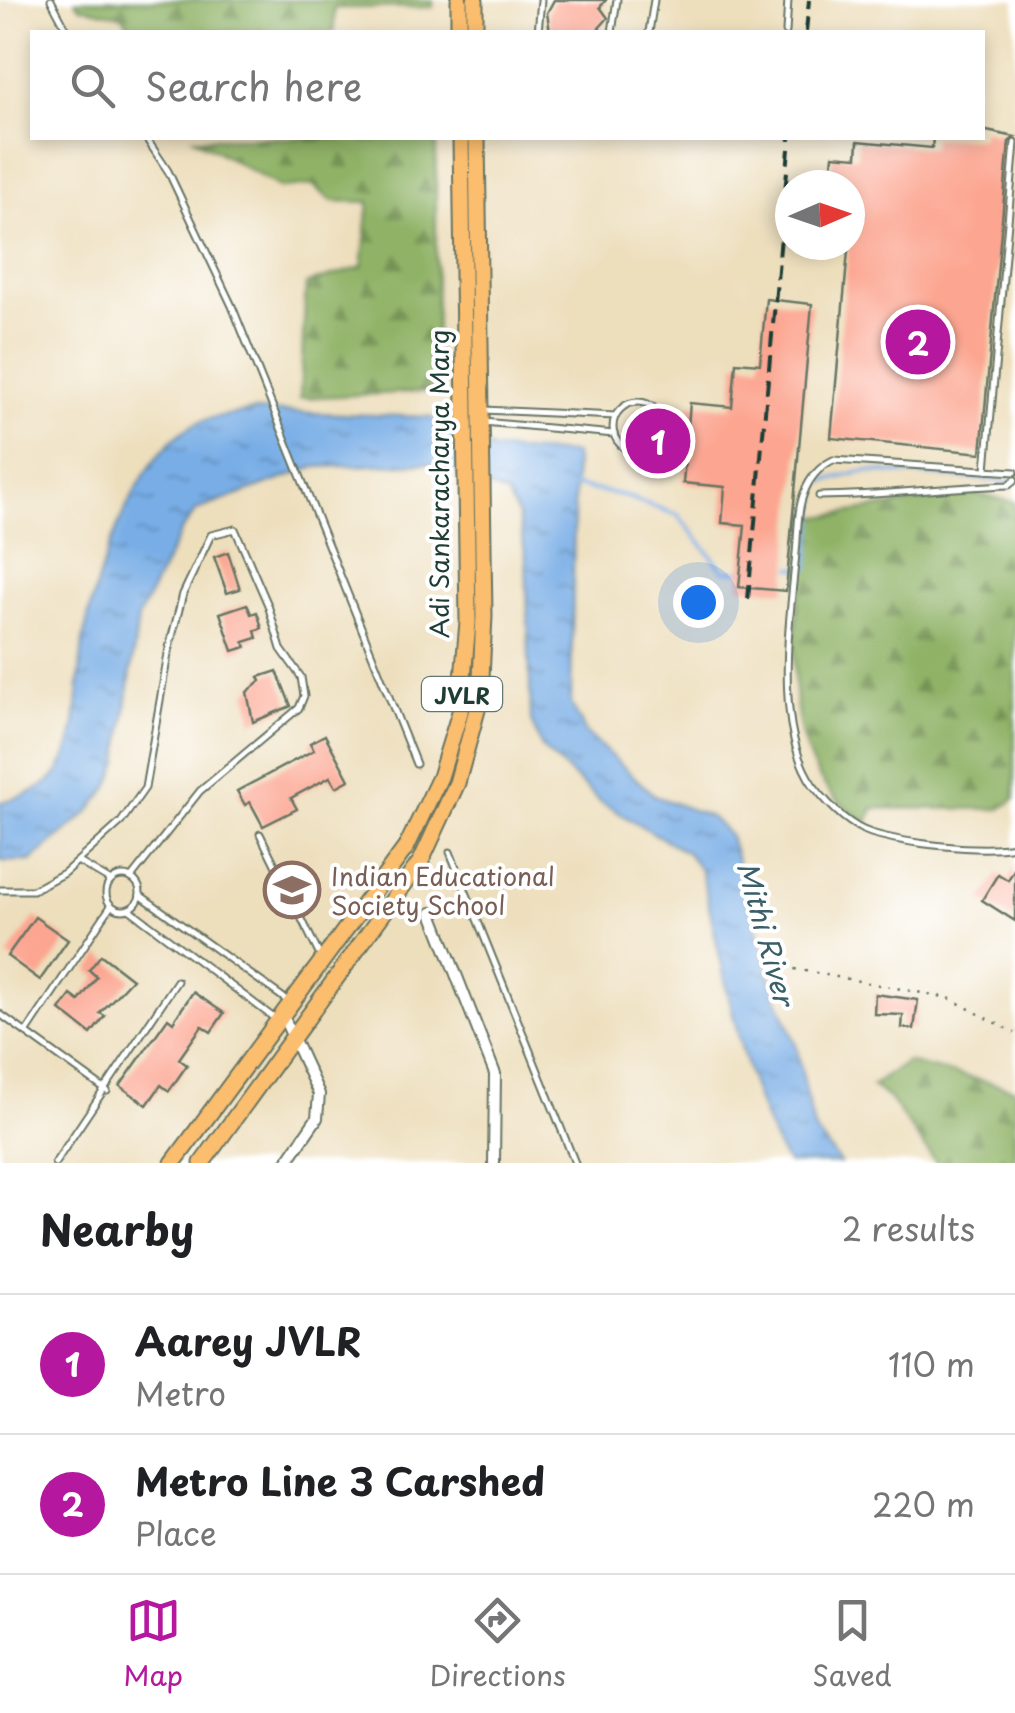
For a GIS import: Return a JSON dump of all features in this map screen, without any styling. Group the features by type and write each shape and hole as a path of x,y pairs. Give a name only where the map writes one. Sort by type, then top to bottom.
{"main road":[{"path":"459,0 460,30"},
{"path":"475,0 475,30"},
{"name":"Adi Sankaracharya Marg","path":"173,1163 408,846 440,776 460,712 468,622 461,140"},
{"name":"Adi Sankaracharya Marg","path":"202,1163 420,861 457,783 480,699 484,616 477,140"}],"street":[{"path":"432,914 492,1061 494,1163"},
{"path":"286,1015 320,1107 286,1163"}],"lane":[{"path":"51,0 67,30"},
{"path":"538,30 541,0"},
{"path":"612,30 617,0"},
{"path":"649,30 654,0"},
{"path":"786,30 788,0"},
{"path":"147,140 206,246 267,388 416,764"},
{"path":"986,469 1015,142"},
{"path":"641,402 657,410 664,427 658,444 642,452 624,448 614,434 616,416 624,406 641,402"},
{"path":"481,416 616,416"},
{"path":"481,416 614,434"},
{"path":"819,496 886,496 926,487 1009,484 1015,476 986,469 833,460 813,475 802,498 790,614 791,716 806,772 823,797 870,833 994,850 1015,846"},
{"path":"0,890 33,890 79,862 121,822 145,788 168,648 183,594 212,535 235,529 268,605 281,649 302,677 304,696 299,708 200,790 131,878 111,880 79,862"},
{"path":"260,834 323,964"},
{"path":"450,852 575,1163"},
{"path":"131,878 140,895 286,1015"},
{"path":"111,880 106,896 111,906"},
{"path":"128,910 140,895"},
{"path":"111,906 128,910 286,1015"},
{"path":"26,1033 111,906"},
{"path":"55,1163 177,982"},
{"path":"0,1014 107,1090"}],"path":[{"path":"784,967 949,998 1015,1033"}],"green space":[{"path":"75,0 433,0 433,7 334,8 334,30 131,30 123,16 80,7"},
{"path":"197,140 436,140 436,391 300,398 306,284 362,267 369,202 332,201 313,185 281,188"},
{"path":"970,493 1015,502 1015,799 1000,809 873,808 868,822 835,797 813,765 800,728 795,643 807,519"},
{"path":"907,1062 1015,1089 1015,1163 936,1163 889,1098 872,1086"}],"water":[{"path":"254,411 429,417 494,450 575,454 571,703 586,733 655,796 711,817 730,836 774,989 796,1044 814,1129 840,1163 787,1163 771,1135 746,1063 701,871 687,853 601,802 542,748 531,721 526,557 518,516 507,495 431,463 315,467 197,510 181,531 138,618 119,762 110,785 89,812 31,861 0,861 0,802 45,785 58,772 69,750 90,611 108,552 134,493 168,444 188,428 212,418"}],"building":[{"path":"554,0 606,0 600,7 608,18 600,30 550,30 547,13"},
{"path":"985,131 1015,137 1009,142 981,453 831,438 847,260 865,260 865,170 832,170 833,155 857,157 858,141 932,148 933,140 985,140"},
{"path":"766,299 812,304 786,591 739,587 745,525 722,523 725,487 683,483 690,403 732,407 736,362 760,364"},
{"path":"228,552 240,589 227,593 214,557"},
{"path":"247,604 251,614 257,612 262,628 255,631 257,638 244,642 246,647 233,651 220,613"},
{"path":"277,671 291,706 253,722 247,692 261,681 259,677"},
{"path":"325,735 349,780 336,787 330,777 291,798 297,809 263,826 250,802 245,805 237,791 314,750 310,743"},
{"path":"1015,868 1015,921 982,900 998,874 1008,880"},
{"path":"35,917 68,940 40,980 7,956"},
{"path":"101,955 132,979 100,1013 105,1016 91,1034 60,1010 71,995 79,1001 97,977 89,970"},
{"path":"193,992 224,1013 211,1032 202,1026 179,1059 187,1065 169,1091 161,1085 147,1105 120,1086 168,1018 173,1022"},
{"path":"875,994 918,1000 914,1029 902,1028 903,1015 874,1014"}],"waterway":[{"path":"792,568 808,568 819,482 867,471 1010,481"},
{"path":"573,486 621,495 678,515 724,571 742,571"}],"railway":[{"path":"806,30 809,0"},
{"path":"748,599 790,140"}],"place":[{"name":"Metro Line 3 Carshed","path":"918,342"},
{"name":"Aarey JVLR","path":"658,441"},
{"name":"Indian Educational Society School","path":"292,890"}],"water label":[{"name":"Mithi River","path":"767,933"}]}
